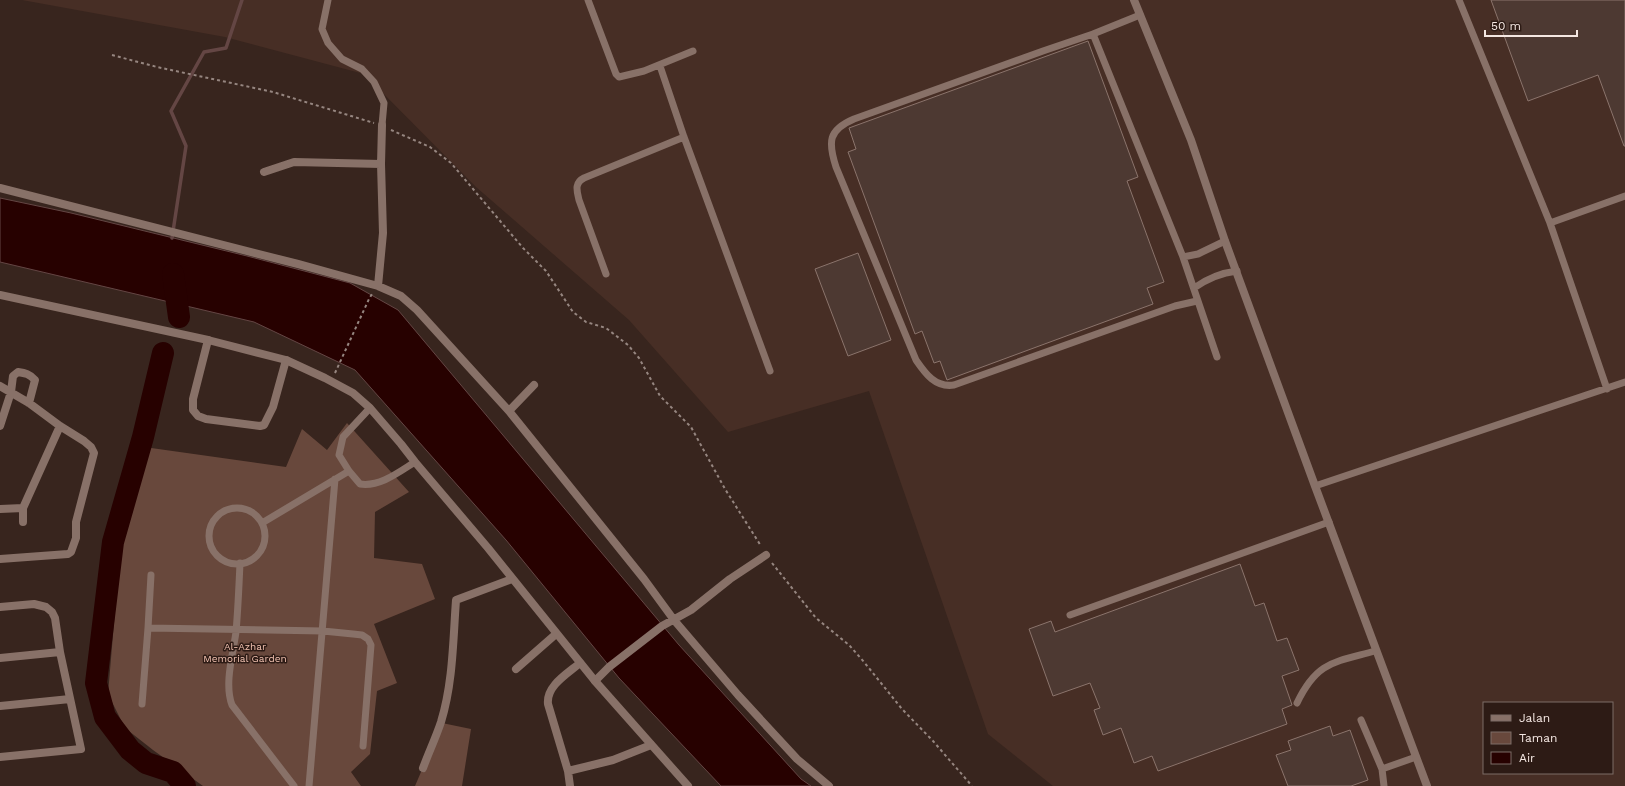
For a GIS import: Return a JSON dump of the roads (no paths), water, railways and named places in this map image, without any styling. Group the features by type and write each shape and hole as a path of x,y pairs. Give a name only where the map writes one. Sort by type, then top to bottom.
{"street":[{"path":"1134,0 1191,140 1225,241 1427,786"},
{"path":"378,286 383,233 381,164 382,125"},
{"path":"264,172 294,162 381,164"},
{"path":"0,188 144,224 378,286 401,296 417,310 509,410 644,579 674,620 738,695 798,759 829,786"},
{"path":"0,295 208,340 286,360 353,393 370,408 401,444 488,548 595,681 688,786"},
{"path":"208,340 193,399 193,410 198,416 206,419 260,426 264,425 273,407 286,360"},
{"path":"0,426 11,392 13,376 18,372 26,373 35,380 29,403"},
{"path":"509,410 534,385"},
{"path":"0,386 29,403 60,426 84,441 91,447 94,453 76,522 74,548 68,554 0,559"},
{"path":"23,522 23,508 60,426"},
{"path":"0,509 23,508"},
{"path":"595,681 609,667 662,626 691,610 730,579 766,554"},
{"path":"423,768 441,721 447,696 452,660 456,600 512,579"},
{"path":"0,607 34,604 46,607 52,612 55,618 60,652 81,749 0,757"},
{"path":"516,669 556,634"},
{"path":"0,658 60,652"},
{"path":"570,786 568,771 547,696 551,688 580,663"},
{"path":"0,706 70,699"},
{"path":"568,771 613,760 651,745"}],"lane":[{"path":"328,0 322,29 328,43 342,59 362,69 374,82 384,103 382,125"},
{"path":"588,0 606,51 617,76 622,77 634,75 693,52"},
{"path":"1460,0 1550,223 1607,389"},
{"path":"1140,15 1094,34 1035,53 845,123 836,129 831,142 830,150 916,360 931,379 947,386 954,385 1175,306 1197,301"},
{"path":"1094,34 1183,257 1217,357"},
{"path":"660,66 684,137 770,371"},
{"path":"606,274 579,200 576,186 578,182 584,178 684,137"},
{"path":"1550,223 1625,196"},
{"path":"1183,257 1198,254 1225,241"},
{"path":"1194,288 1206,279 1221,273 1237,271"},
{"path":"1315,486 1625,382"},
{"path":"370,408 343,437 339,455 349,471 360,484 367,484 388,478 415,462"},
{"path":"262,523 349,471"},
{"path":"309,786 335,479"},
{"path":"237,508 247,510 256,515 262,523 264,536 262,549 249,561 240,563 230,563 221,559 214,552 209,543 209,532 212,523 218,515 227,509 237,508"},
{"path":"1070,615 1328,522"},
{"path":"240,563 236,630 228,688 230,699 232,705 294,786"},
{"path":"142,704 148,628 150,575"},
{"path":"148,628 323,631 362,635 368,639 371,645 363,746"},
{"path":"1297,703 1314,675 1324,667 1337,661 1376,651"},
{"path":"1361,720 1382,770 1384,786"},
{"path":"1382,770 1416,757"}],"water":[{"path":"0,198 71,213 350,283 398,310 679,645 801,779 811,786 721,786 619,678 506,540 355,370 254,322 0,262"}],"waterway":[{"path":"172,238 186,146 171,111 204,52 226,48 242,0"},
{"path":"173,274 179,317"},
{"path":"163,353 143,437 113,542 96,683 105,717 130,750 146,763 173,772 185,786"}],"park label":[{"name":"Al-Azhar Memorial Garden","path":"245,652"}]}
